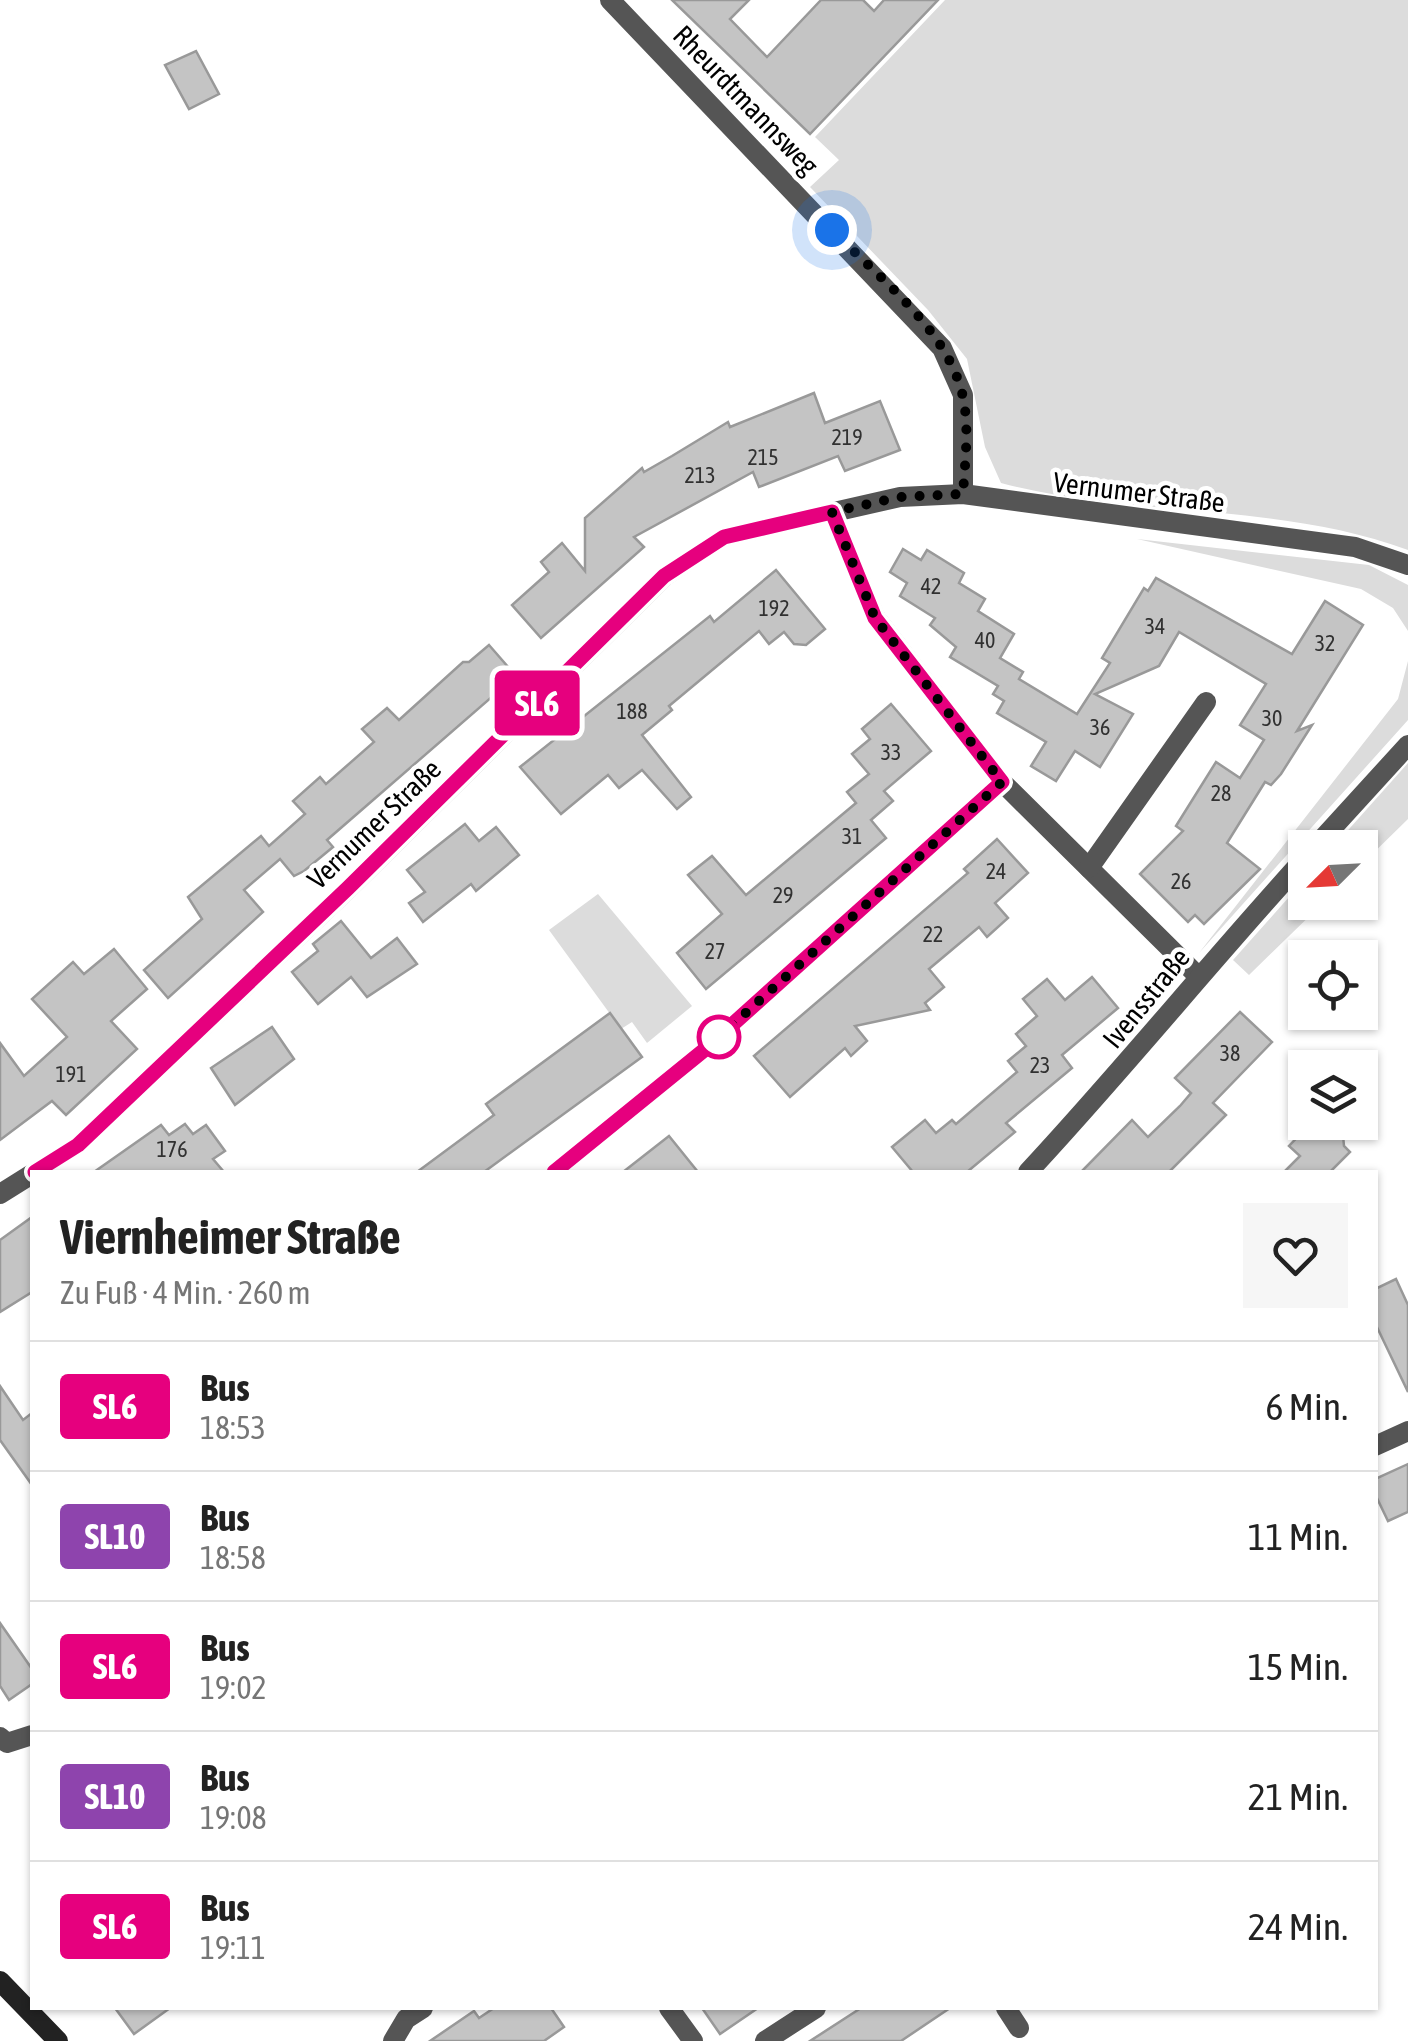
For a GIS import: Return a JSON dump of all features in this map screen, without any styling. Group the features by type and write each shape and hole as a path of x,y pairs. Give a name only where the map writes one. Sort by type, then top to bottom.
{"street":[{"name":"Rheurdtmannsweg","path":"610,0 942,348 963,395 963,494"},
{"name":"Vernumer Straße","path":"39,1170 78,1145 348,888 664,576 724,537 900,497 963,494 1355,547 1406,566"},
{"path":"832,512 875,618 1002,782 1198,976"},
{"path":"1089,868 1206,702"},
{"path":"1330,830 1408,745"},
{"path":"556,1170 703,1051 1002,782"},
{"name":"Ivensstraße","path":"1030,1170 1129,1063 1198,976 1288,877"},
{"name":"Vernumer Straße","path":"0,1194 30,1175"},
{"path":"1378,1445 1408,1431"},
{"path":"0,1737 8,1743 30,1736"},
{"path":"0,1981 27,1995"},
{"path":"37,2010 58,2041"},
{"path":"393,2041 406,2019 420,2010"},
{"path":"671,2010 693,2041"},
{"path":"764,2041 813,2010"},
{"path":"1007,2010 1020,2028"}],"shaded area":[{"path":"945,0 1408,0 1408,550 1309,524 1103,501 1001,483 985,447 967,359 928,310 810,187 839,160 815,137"},
{"path":"1137,539 1369,565 1408,585 1408,631 1393,608 1361,589"},
{"path":"1408,661 1408,720 1309,830 1295,830 1398,699"},
{"path":"1408,763 1408,819 1378,848 1378,830 1348,830"},
{"path":"1288,839 1288,854 1199,953"},
{"path":"598,894 692,1006 647,1043 632,1022 621,1029 549,930"},
{"path":"1288,898 1288,920 1306,920 1249,975 1233,960"}],"building":[{"path":"672,0 749,0 730,19 767,57 821,0 863,0 874,11 884,0 938,0 810,134"},
{"path":"196,51 219,94 189,109 165,65"},
{"path":"814,393 825,423 880,401 900,450 845,471 838,456 759,487 753,472 634,537 644,547 541,638 512,605 549,572 541,562 562,543 585,571 585,518 642,468 644,472 728,422 730,427"},
{"path":"903,549 921,560 927,550 964,573 959,583 985,599 978,611 1014,634 1000,658 1023,672 1019,679 1077,714 1110,663 1102,658 1144,588 1148,591 1156,578 1292,654 1325,601 1363,625 1297,731 1312,725 1281,774 1271,785 1265,782 1227,843 1260,869 1204,924 1195,915 1188,922 1140,874 1183,831 1176,826 1216,762 1240,778 1264,740 1240,725 1266,684 1179,632 1159,666 1095,694 1133,714 1100,767 1075,751 1056,781 1031,766 1046,742 997,713 1004,701 993,694 998,686 950,657 956,647 930,625 935,618 900,596 907,583 890,572"},
{"path":"776,570 825,629 806,645 794,644 784,632 769,644 759,631 669,706 672,710 642,735 691,797 677,809 642,770 619,788 608,775 561,814 520,767 710,616 714,622"},
{"path":"489,645 516,676 327,840 333,847 304,871 294,876 280,859 244,890 263,912 168,998 144,970 202,919 188,897 261,836 269,846 305,814 293,801 320,777 326,784 374,742 362,729 387,708 399,720 463,662 469,662"},
{"path":"891,704 931,751 884,791 893,801 871,820 886,838 706,989 677,953 722,914 688,875 712,856 746,895 856,803 847,792 869,774 852,754 870,739 862,729"},
{"path":"465,824 479,841 496,827 519,855 476,891 471,884 423,922 409,903 425,892 407,870"},
{"path":"997,839 1028,873 995,903 1008,918 987,937 979,927 929,969 944,987 925,1003 930,1010 855,1026 867,1041 851,1056 845,1048 790,1097 754,1056 968,873 964,869"},
{"path":"341,921 371,958 397,938 417,964 367,997 351,977 318,1004 292,972 318,951 313,944"},
{"path":"114,949 147,989 111,1021 137,1049 66,1115 52,1101 0,1140 0,1043 24,1076 67,1037 32,999 73,962 84,974"},
{"path":"1092,977 1118,1008 1062,1055 1072,1068 1006,1123 1015,1132 969,1170 911,1170 892,1147 925,1120 936,1133 952,1120 956,1124 1017,1072 1008,1061 1026,1046 1016,1034 1037,1016 1023,999 1047,979 1065,1000"},
{"path":"1240,1012 1272,1042 1213,1103 1226,1115 1171,1170 1083,1170 1132,1120 1148,1137 1180,1106 1191,1093 1175,1078"},
{"path":"610,1013 642,1057 487,1170 420,1170 494,1115 486,1104"},
{"path":"272,1027 294,1059 235,1105 211,1068"},
{"path":"185,1124 193,1134 206,1125 225,1151 213,1159 222,1170 97,1170 161,1125 169,1135"},
{"path":"669,1136 696,1170 626,1170"},
{"path":"1295,1140 1343,1140 1350,1152 1332,1170 1286,1170 1300,1156 1289,1146"},
{"path":"30,1218 30,1293 0,1312 0,1240"},
{"path":"1396,1279 1408,1305 1408,1392 1378,1329 1378,1288"},
{"path":"0,1386 23,1420 30,1415 30,1482 0,1440"},
{"path":"1408,1464 1408,1512 1388,1521 1378,1500 1378,1478"},
{"path":"0,1623 30,1666 30,1685 9,1700 0,1686"},
{"path":"116,2010 167,2010 134,2034"},
{"path":"491,2010 552,2010 564,2027 544,2041 430,2041 474,2011 479,2018"},
{"path":"703,2010 755,2010 720,2034"},
{"path":"858,2010 947,2010 901,2041 810,2041"}],"bus line":[{"name":"SL6","path":"38,1170 78,1145 348,888 664,576 724,537 832,512 875,618 1002,782 703,1051 556,1170"}],"route":[{"path":"719,1037 1002,782 875,618 832,512 900,497 963,494 966,435 963,395 942,348 832,230"}]}
